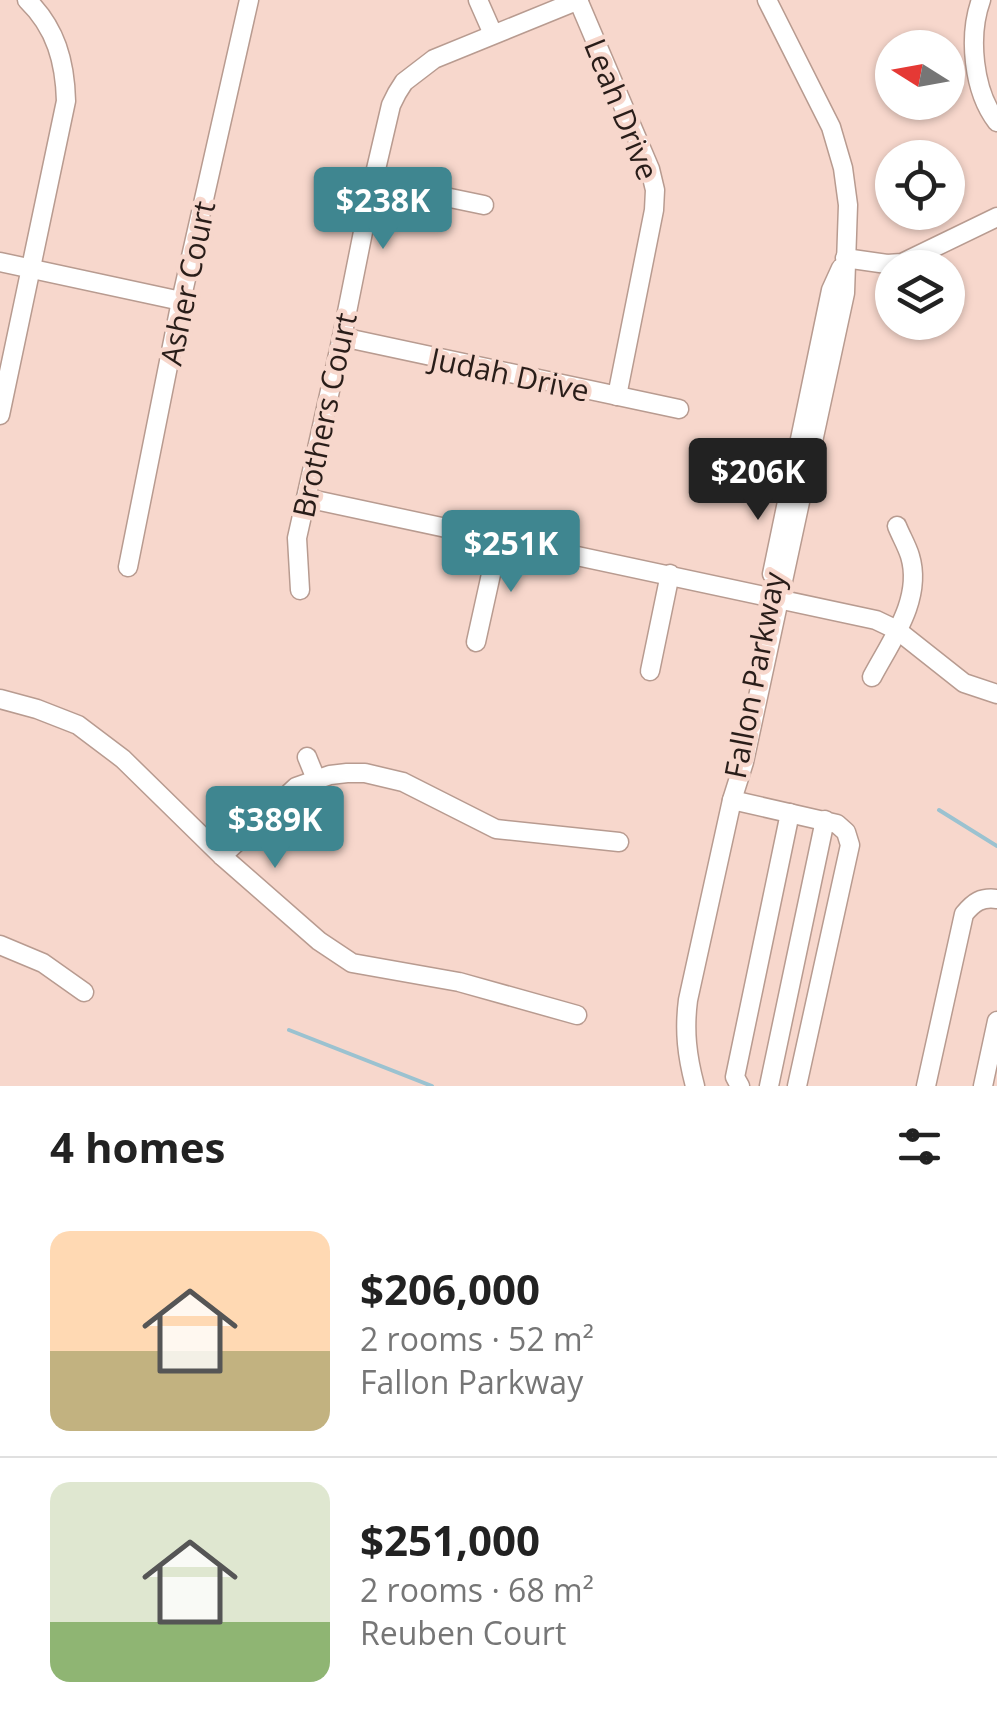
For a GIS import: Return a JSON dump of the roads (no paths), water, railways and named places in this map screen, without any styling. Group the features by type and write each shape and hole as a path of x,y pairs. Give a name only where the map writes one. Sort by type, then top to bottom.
{"street":[{"path":"0,416 66,101 60,50 48,25 27,0"},
{"name":"Asher Court","path":"128,567 249,0"},
{"path":"478,0 493,34"},
{"name":"Brothers Court","path":"300,590 298,538 391,105 404,82 434,59 578,0"},
{"name":"Leah Drive","path":"578,0 650,169 655,190 617,396"},
{"name":"Fallon Parkway","path":"695,1086 686,1055 685,1026 693,974 732,800 733,760 773,597 828,304 845,258 848,204 837,146 831,126 768,0"},
{"path":"982,0 974,18 973,52 978,78 997,122"},
{"path":"373,182 484,206"},
{"path":"845,258 887,264 902,262 997,217"},
{"path":"0,262 182,301"},
{"name":"Judah Drive","path":"342,337 679,409"},
{"path":"306,498 876,620 897,630 964,683 997,694"},
{"path":"872,677 908,609 912,585 911,558 897,526"},
{"path":"476,642 499,538"},
{"path":"650,671 670,574"},
{"path":"0,699 78,725 122,759 222,856 318,941 352,963 460,982 577,1015"},
{"path":"307,757 316,779"},
{"path":"222,856 296,787 330,775 365,773 403,782 496,828 619,842"},
{"path":"732,800 837,824 846,832 850,845 797,1086"},
{"path":"740,1086 735,1077 790,813"},
{"path":"769,1086 825,820"},
{"path":"926,1086 964,914 981,898 997,899"},
{"path":"0,945 43,963 84,992"},
{"path":"983,1086 997,1021"}],"waterway":[{"path":"939,810 997,846"},
{"path":"289,1030 432,1086"}]}
